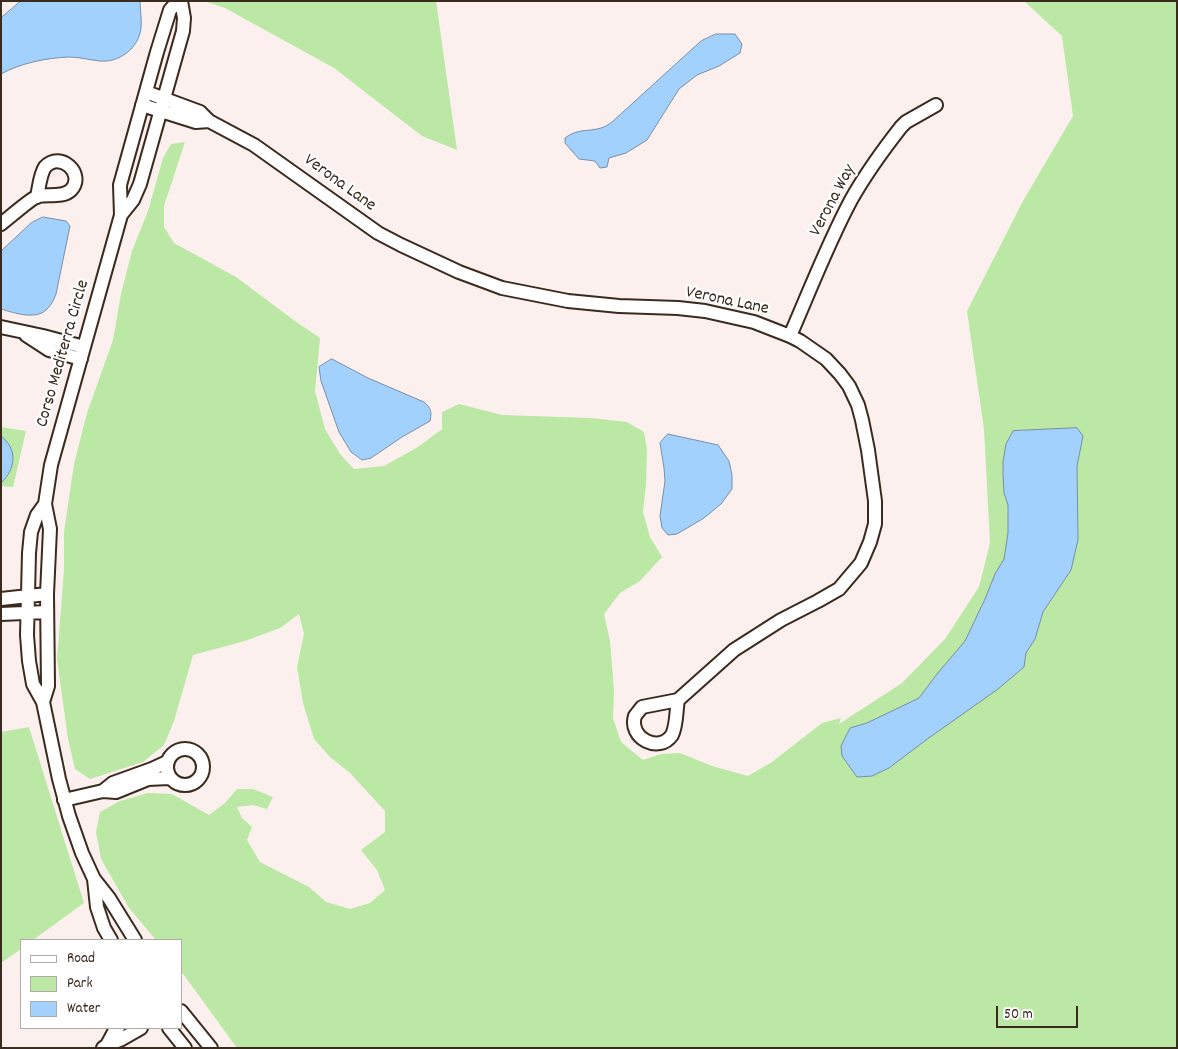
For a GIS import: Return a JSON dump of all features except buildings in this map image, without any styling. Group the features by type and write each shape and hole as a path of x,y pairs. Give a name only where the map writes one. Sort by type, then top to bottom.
{"street":[{"name":"Corso Mediterra Circle","path":"43,702 48,686 47,594 50,529 45,504 52,465 121,215 120,185 144,98 170,10 180,1 184,18 184,31 140,184 133,200 121,215"},
{"name":"Verona Lane","path":"144,98 163,105 200,112 209,121 254,145 378,233 468,276 502,288 568,301 705,311 754,322 790,336 811,348 826,359 840,374 849,386 858,405 868,450 875,501 875,524 861,563 839,589 781,620 734,650 678,700"},
{"name":"Verona Way","path":"790,336 833,236 857,190 881,154 906,122 936,104"},
{"path":"1,224 37,197"},
{"path":"1,327 43,336 83,353"},
{"name":"Corso Mediterra Circle","path":"45,504 37,516 31,532 29,554 27,635 32,684 43,702 64,800 82,853 94,879 109,898 133,939"},
{"path":"1,599 47,594"},
{"path":"1,614 47,612"},
{"path":"184,748 196,752 203,763 203,771 196,782 190,785 180,785 169,778 167,762 172,753 184,748"},
{"path":"64,800 103,790 113,783 167,762"},
{"path":"103,790 116,792 148,779 169,778"},
{"name":"Corso Mediterra Circle","path":"94,879 97,907 104,928 110,939"},
{"path":"182,1012 211,1048"},
{"path":"105,1046 116,1029"},
{"path":"105,1046 139,1029"},
{"path":"170,1029 185,1048"}],"green space":[{"path":"204,1 436,1 457,150 422,136 334,68 225,8"},
{"path":"1024,1 1177,1 1177,1048 237,1048 182,972 182,939 155,939 129,908 101,859 96,832 100,812 120,801 148,793 172,794 209,815 225,803 237,789 253,789 273,797 267,809 253,805 237,807 242,818 252,827 247,840 260,862 309,887 326,902 350,909 370,903 385,890 377,870 361,850 385,832 385,811 350,773 330,757 314,739 303,703 297,667 304,634 299,614 280,628 245,641 193,655 174,721 164,745 143,762 90,779 75,769 68,739 57,659 64,570 64,532 74,464 87,413 113,340 121,294 132,251 148,211 163,158 171,144 185,142 164,206 164,227 174,243 236,277 320,338 315,391 325,429 340,454 354,469 384,466 418,447 442,429 442,412 459,404 502,415 591,418 627,422 644,432 647,450 643,512 650,537 662,557 640,581 620,593 604,614 610,641 614,690 613,718 621,742 643,760 661,754 680,753 712,766 748,776 772,762 822,723 841,718 839,724 902,683 945,639 979,587 990,543 984,429 967,311 1023,201 1073,116 1062,36"},
{"path":"1,427 26,431 13,487 1,486"},
{"path":"29,727 84,903 34,939 20,939 20,950 1,963 1,732"}],"water":[{"path":"21,1 140,1 141,25 139,35 127,53 107,61 77,57 51,59 25,64 1,74 1,18"},
{"path":"716,34 735,34 742,44 740,53 719,66 697,75 679,89 647,140 626,153 609,158 607,167 600,168 595,161 579,159 565,143 565,138 574,133 601,128 612,122 701,41"},
{"path":"43,217 66,221 70,226 54,300 44,312 38,314 26,315 1,309 1,251 31,223"},
{"path":"332,359 368,378 424,402 430,410 430,421 371,458 362,460 351,452 339,432 321,381 319,367"},
{"path":"1077,428 1083,436 1077,466 1078,540 1071,570 1043,612 1035,639 1026,653 1024,667 998,689 889,768 872,776 857,777 842,756 841,746 850,728 867,723 919,698 965,641 995,574 1004,559 1008,533 1008,505 1004,493 1003,462 1006,444 1013,431"},
{"path":"668,434 718,445 729,461 732,489 721,504 704,518 677,534 668,535 662,528 660,516 665,481 660,443"},
{"path":"1,436 10,447 13,459 10,472 1,483"}]}
